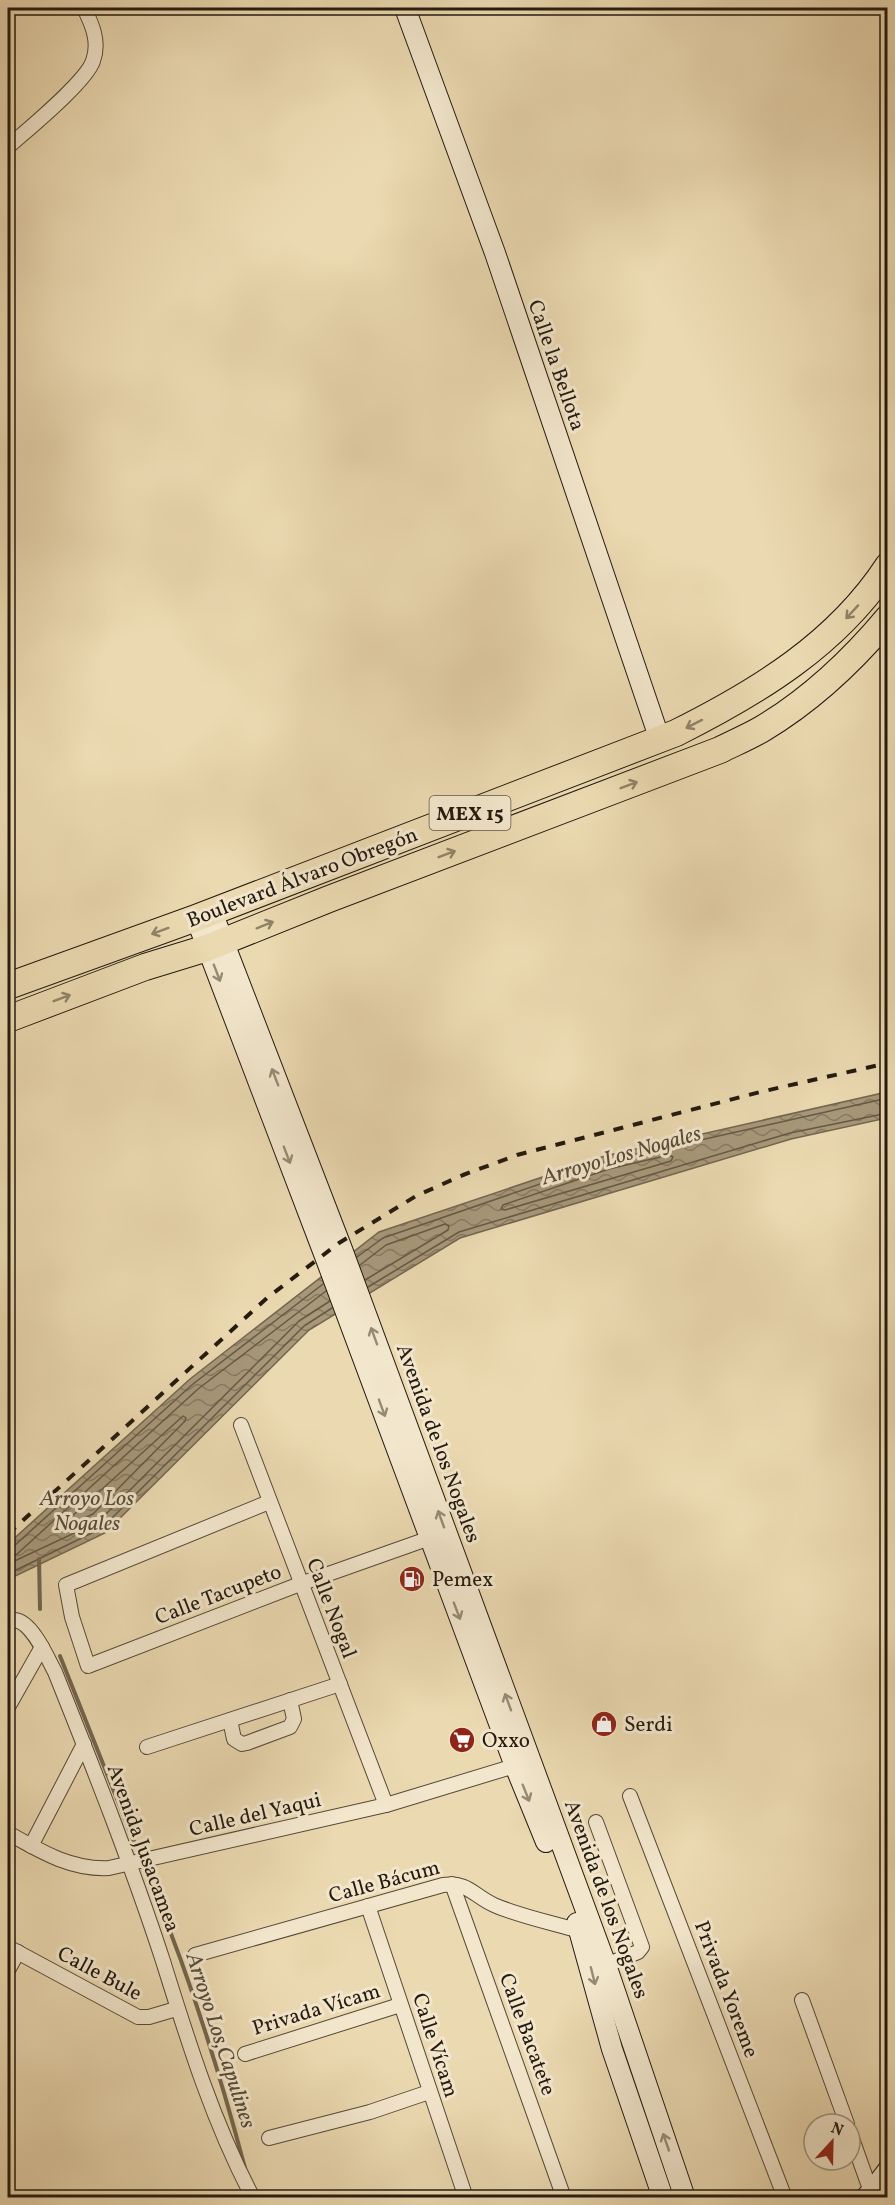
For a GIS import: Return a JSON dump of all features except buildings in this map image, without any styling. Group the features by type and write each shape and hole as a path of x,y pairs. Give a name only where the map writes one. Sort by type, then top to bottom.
{"highway":[{"name":"Boulevard Álvaro Obregón","path":"8,986 204,915 660,740 720,711 770,681 811,651 852,613 888,566"},
{"name":"Boulevard Álvaro Obregón","path":"8,1019 145,967 215,945 720,750 761,730 818,689 888,618"}],"main road":[{"name":"Calle la Bellota","path":"405,8 488,233 660,740"},
{"name":"Avenida de los Nogales","path":"204,915 334,1254 523,1763 580,1931 612,2049 663,2198"},
{"name":"Avenida de los Nogales","path":"355,1310 430,1538 606,1965 685,2198"},
{"path":"868,2195 888,2170"}],"street":[{"path":"8,147 82,78 93,61 96,40 92,24 84,8"},
{"name":"Calle Nogal","path":"241,1425 386,1805"},
{"name":"Calle Tacupeto","path":"269,1502 66,1585 72,1617 88,1666 300,1584 430,1538"},
{"name":"Avenida Jusacamea","path":"13,1622 26,1624 42,1647 55,1672 129,1865 207,2095 229,2151 255,2198"},
{"path":"8,1707 42,1647"},
{"path":"147,1748 340,1684"},
{"path":"230,1720 234,1739 242,1744 247,1743 290,1727 294,1719 290,1700"},
{"path":"31,1846 84,1744"},
{"name":"Calle del Yaqui","path":"8,1833 64,1862 81,1867 129,1865 386,1805 523,1763"},
{"name":"Privada Yoreme","path":"630,1796 785,2198"},
{"path":"596,1822 641,1944 641,1950 638,1952 606,1965"},
{"name":"Calle Bácum","path":"195,1955 452,1884 462,1885 494,1905 580,1931"},
{"name":"Calle Bacatete","path":"452,1884 564,2198"},
{"name":"Calle Vícam","path":"368,1906 466,2198"},
{"path":"8,1970 13,1950"},
{"name":"Calle Bule","path":"13,1950 138,2017 149,2017 176,2009"},
{"path":"802,2000 843,2112"},
{"name":"Privada Vícam","path":"245,2054 400,2005"},
{"path":"269,2138 370,2112 429,2092"},
{"path":"861,2172 868,2195"}],"water":[{"name":"Arroyo Los Nogales","path":"887,1092 887,1118 791,1139 460,1238 309,1330 105,1533 13,1577 8,1582 8,1544 190,1379 379,1232 605,1156"}],"waterway":[{"path":"39,1559 40,1609"},
{"path":"60,1656 135,1844"},
{"name":"Arroyo Los,Capulines","path":"155,1893 204,2029 245,2168"}],"railway":[{"path":"8,1534 267,1298 339,1243 416,1196 517,1155 760,1092 888,1063"}],"place":[{"name":"Pemex","path":"412,1579"},
{"name":"Serdi","path":"604,1724"},
{"name":"Oxxo","path":"462,1740"}]}
